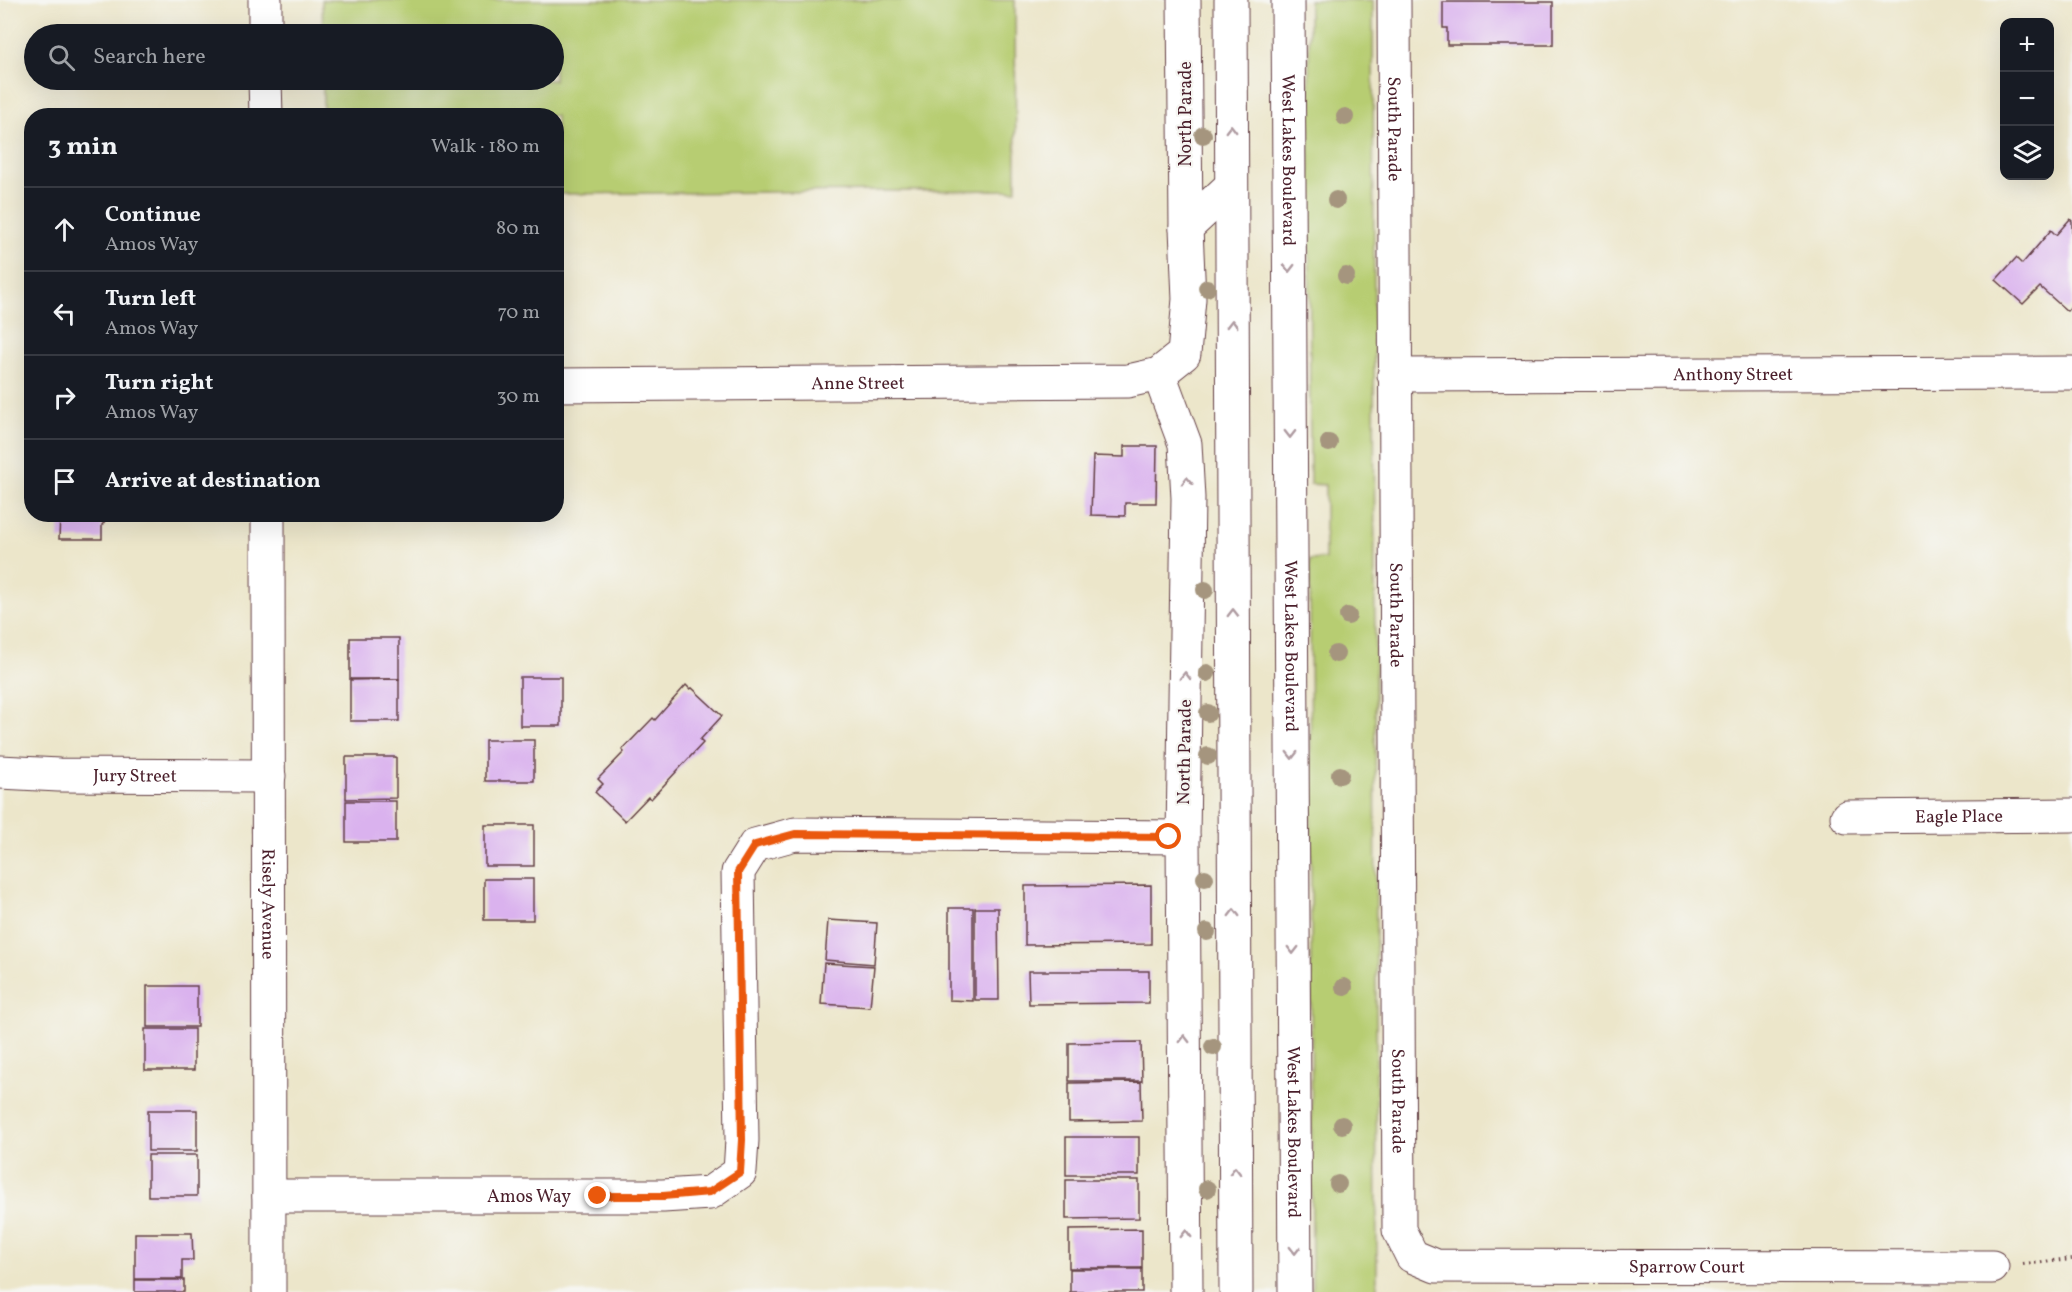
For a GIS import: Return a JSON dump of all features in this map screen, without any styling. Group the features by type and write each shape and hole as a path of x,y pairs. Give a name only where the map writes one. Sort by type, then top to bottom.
{"street":[{"path":"265,0 265,24"},
{"name":"North Parade","path":"1184,0 1186,228 1189,299 1184,354 1159,374 1185,444 1188,510 1183,837 1186,1292"},
{"path":"1231,0 1236,1292"},
{"name":"West Lakes Boulevard","path":"1288,0 1295,1292"},
{"name":"South Parade","path":"1394,0 1399,1230"},
{"path":"266,90 266,108"},
{"path":"1186,228 1231,186"},
{"name":"Anthony Street","path":"1394,375 2072,373"},
{"name":"Anne Street","path":"564,386 1128,381 1159,374"},
{"name":"Risely Avenue","path":"268,522 269,1292"},
{"name":"Jury Street","path":"0,772 59,775 269,776"},
{"name":"Eagle Place","path":"1847,817 2072,815"},
{"name":"Amos Way","path":"269,1196 663,1196 710,1192 740,1172 742,1140 738,872 755,845 795,834 1183,837"},
{"name":"Sparrow Court","path":"1399,1230 1412,1256 1436,1266 1992,1267"}],"path":[{"path":"1992,1267 2072,1259"}],"green space":[{"path":"322,0 1015,0 1016,190 564,194 564,108 323,108 323,90 564,90 564,24 323,24"},
{"path":"1309,0 1373,0 1377,1292 1312,1292 1310,560 1325,559 1325,485 1310,484"}],"building":[{"path":"1443,2 1553,2 1553,45 1447,45 1447,28 1443,28"},
{"path":"2070,219 2072,221 2072,305 2067,311 2040,287 2023,304 1996,280 2016,258 2022,264 2051,230 2056,235"},
{"path":"1124,446 1157,446 1156,503 1125,503 1125,516 1091,515 1093,456 1124,457"},
{"path":"60,522 104,522 102,539 59,539"},
{"path":"350,638 399,638 399,679 350,679"},
{"path":"520,677 561,677 561,726 520,726"},
{"path":"399,679 399,721 350,721 350,680"},
{"path":"686,685 722,716 700,740 703,743 651,799 648,797 625,821 595,792 603,784 598,779 624,752 622,750 653,718 655,720"},
{"path":"485,740 534,740 534,781 485,781"},
{"path":"346,757 396,757 396,798 346,799"},
{"path":"346,801 396,801 396,842 346,842"},
{"path":"485,825 534,825 534,866 485,866"},
{"path":"484,879 533,879 533,920 484,920"},
{"path":"1151,885 1151,944 1025,945 1025,886"},
{"path":"949,908 973,908 973,1001 949,1000"},
{"path":"975,908 998,908 999,1000 975,1000"},
{"path":"828,920 877,923 874,964 825,960"},
{"path":"824,963 874,966 870,1007 821,1004"},
{"path":"1028,971 1149,971 1149,1003 1029,1004"},
{"path":"147,986 197,986 197,1027 147,1027"},
{"path":"145,1029 194,1029 194,1070 145,1070"},
{"path":"1141,1042 1142,1081 1069,1081 1069,1043"},
{"path":"1141,1082 1142,1121 1069,1122 1069,1083"},
{"path":"148,1110 197,1110 197,1151 148,1151"},
{"path":"1066,1137 1139,1137 1139,1175 1066,1175"},
{"path":"148,1155 197,1155 197,1196 148,1196"},
{"path":"1066,1180 1139,1180 1139,1218 1066,1219"},
{"path":"1142,1229 1142,1268 1069,1268 1069,1230"},
{"path":"135,1233 192,1233 193,1260 182,1260 182,1279 135,1279"},
{"path":"1070,1269 1142,1269 1142,1292 1070,1292"},
{"path":"135,1280 184,1280 184,1292 135,1292"}],"route":[{"path":"598,1196 663,1196 710,1192 740,1172 742,1140 738,872 755,845 795,834 1169,837"}]}
